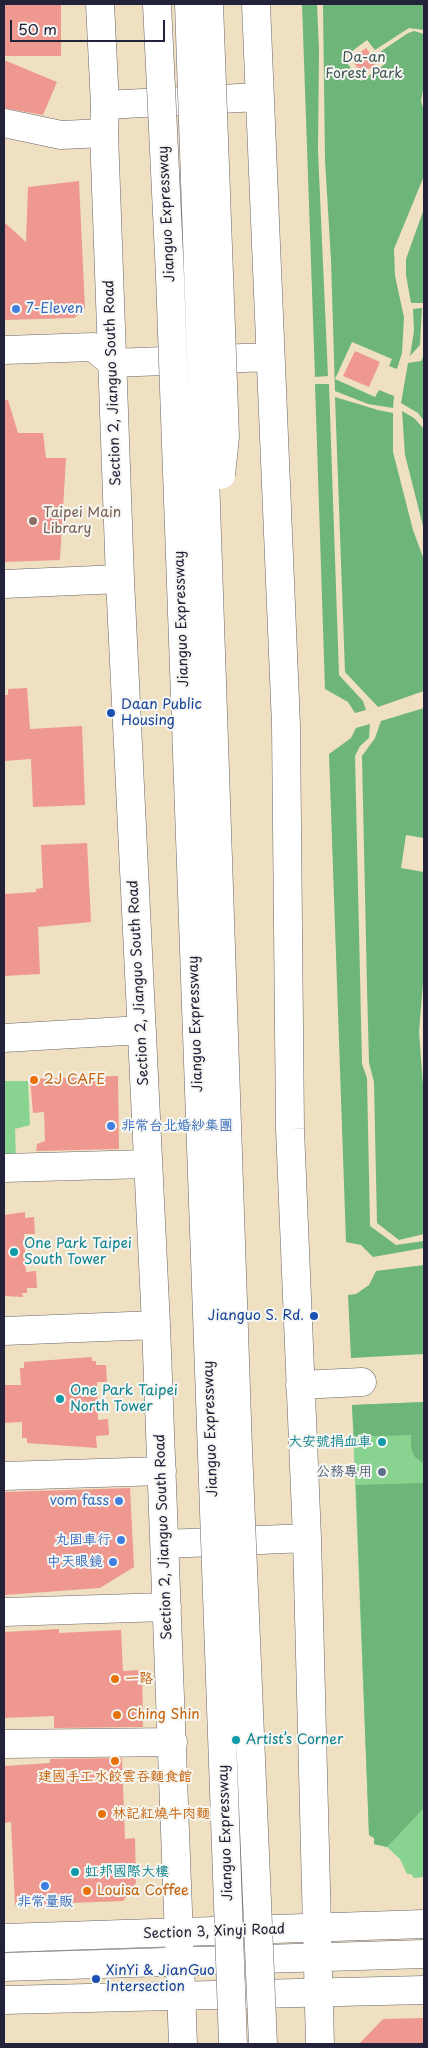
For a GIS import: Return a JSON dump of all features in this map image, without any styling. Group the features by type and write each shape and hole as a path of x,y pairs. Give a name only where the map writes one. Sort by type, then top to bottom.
{"main road":[{"name":"Section 2, Jianguo South Road","path":"100,4 120,580 156,1325 183,2044"},
{"name":"Jianguo Expressway","path":"157,4 171,316 233,2044"},
{"name":"Jianguo Expressway","path":"189,4 211,598 238,1449 263,2044"},
{"path":"209,4 224,437 211,598"},
{"path":"256,4 286,726 290,1119 307,1538 320,2044"},
{"path":"105,105 259,97"},
{"path":"4,123 61,136 104,133"},
{"path":"4,350 93,347 112,363 270,357"},
{"path":"4,584 120,580"},
{"path":"4,1038 142,1030"},
{"path":"4,1168 147,1164"},
{"path":"4,1331 156,1325"},
{"path":"300,1386 362,1382"},
{"path":"4,1476 162,1471"},
{"path":"165,1544 307,1538"},
{"path":"4,1612 167,1607"},
{"path":"4,1744 173,1742"},
{"name":"Section 3, Xinyi Road","path":"4,1938 424,1924"},
{"name":"Section 3, Xinyi Road","path":"4,1967 424,1954"},
{"path":"4,2000 318,1991 424,1990"}],"green space":[{"path":"302,4 317,4 319,50 318,151 328,376 315,377"},
{"path":"323,4 424,4 424,30 409,28 375,50 367,40 343,58 361,81 385,64 377,54 408,33 414,31 424,34 424,85 421,101 424,111 424,176 394,249 395,276 404,317 402,353 397,369 389,366 392,359 352,342 335,379 375,397 379,390 394,396 393,408 368,404 335,391 331,260 325,160"},
{"path":"424,209 423,303 411,303 406,275 406,259"},
{"path":"422,308 420,345 410,356 414,331 413,309"},
{"path":"424,355 424,421 418,413 401,403 408,363 421,361"},
{"path":"315,384 329,384 339,675 363,701 366,710 355,713 348,702 325,689"},
{"path":"335,397 393,413 393,452 413,530 424,560 424,691 378,707 345,672"},
{"path":"402,411 414,418 424,429 424,530 405,455"},
{"path":"424,708 424,838 406,835 401,868 424,872 424,971 419,1032 424,1098 424,1234 399,1240 377,1223 374,1082 369,1063 362,756 375,738 381,721"},
{"path":"370,724 369,738 360,746 355,756 362,1064 367,1078 370,1226 396,1245 424,1241 424,1248 373,1257 361,1245 346,1242 329,754 351,738 356,728"},
{"path":"4,1081 28,1081 30,1125 15,1129 16,1157 4,1157"},
{"path":"424,1265 424,1354 351,1358 348,1295 356,1294 369,1285 376,1271"},
{"path":"424,1402 424,1877 414,1878 411,1874 407,1874 400,1859 387,1847 374,1844 374,1838 369,1835 352,1405"},
{"path":"424,1402 424,1464 414,1456 411,1447 411,1435 354,1437 352,1405"},
{"path":"424,1483 424,1808 387,1847 374,1844 374,1838 369,1835 356,1485"}],"building":[{"path":"4,4 61,4 61,56 4,56"},
{"path":"366,48 377,63 362,74 351,59"},
{"path":"4,60 57,82 43,115 4,108"},
{"path":"79,181 85,309 74,318 4,320 4,222 26,242 28,187"},
{"path":"355,351 380,362 369,387 343,376"},
{"name":"Taipei Main Library","path":"4,400 8,400 18,433 43,433 46,458 66,458 60,560 4,562"},
{"path":"27,688 30,729 82,726 85,805 33,807 31,759 4,761 4,695 8,695 8,689"},
{"path":"87,843 91,922 38,927 40,974 4,976 4,894 36,892 36,889 43,888 41,845"},
{"path":"118,1076 119,1149 36,1151 37,1144 45,1141 44,1112 33,1113 30,1079"},
{"name":"One Park Taipei South Tower","path":"25,1212 25,1218 34,1217 35,1234 24,1234 26,1272 36,1271 37,1288 27,1288 27,1293 22,1293 23,1297 4,1296 4,1215"},
{"name":"One Park Taipei North Tower","path":"92,1357 92,1361 96,1361 96,1365 106,1365 107,1382 97,1382 98,1420 108,1419 109,1435 96,1436 97,1448 27,1443 27,1438 22,1438 22,1422 4,1423 4,1385 21,1385 20,1368 24,1368 24,1362"},
{"path":"130,1488 134,1567 100,1588 4,1595 4,1492"},
{"path":"59,1629 59,1633 121,1630 123,1671 142,1670 143,1727 54,1728 54,1716 4,1718 4,1632"},
{"path":"122,1758 125,1839 135,1838 136,1883 123,1901 15,1905 11,1822 4,1823 4,1766 50,1763 50,1759"},
{"path":"424,2018 424,2044 359,2044 383,2019"}],"place":[{"name":"7-Eleven","path":"16,309"},
{"name":"Taipei Main Library","path":"33,521"},
{"name":"Daan Public Housing","path":"111,713"},
{"name":"2J CAFE","path":"34,1080"},
{"name":"非常台北婚紗集團","path":"111,1126"},
{"name":"One Park Taipei South Tower","path":"14,1252"},
{"name":"Jianguo S. Rd.","path":"314,1316"},
{"name":"One Park Taipei North Tower","path":"60,1399"},
{"name":"大安號捐血車","path":"382,1442"},
{"name":"公務專用","path":"382,1472"},
{"name":"vom fass","path":"119,1501"},
{"name":"丸固車行","path":"121,1540"},
{"name":"中天眼鏡","path":"113,1562"},
{"name":"一路","path":"115,1679"},
{"name":"Ching Shin","path":"117,1715"},
{"name":"Artist’s Corner","path":"236,1740"},
{"name":"建國手工水餃雲吞麵食館","path":"115,1761"},
{"name":"林記紅燒牛肉麵","path":"102,1814"},
{"name":"虹邦國際大樓","path":"75,1872"},
{"name":"非常量販","path":"45,1886"},
{"name":"Louisa Coffee","path":"87,1891"},
{"name":"XinYi & JianGuo Intersection","path":"96,1979"}],"park label":[{"name":"Da-an Forest Park","path":"364,66"}]}
